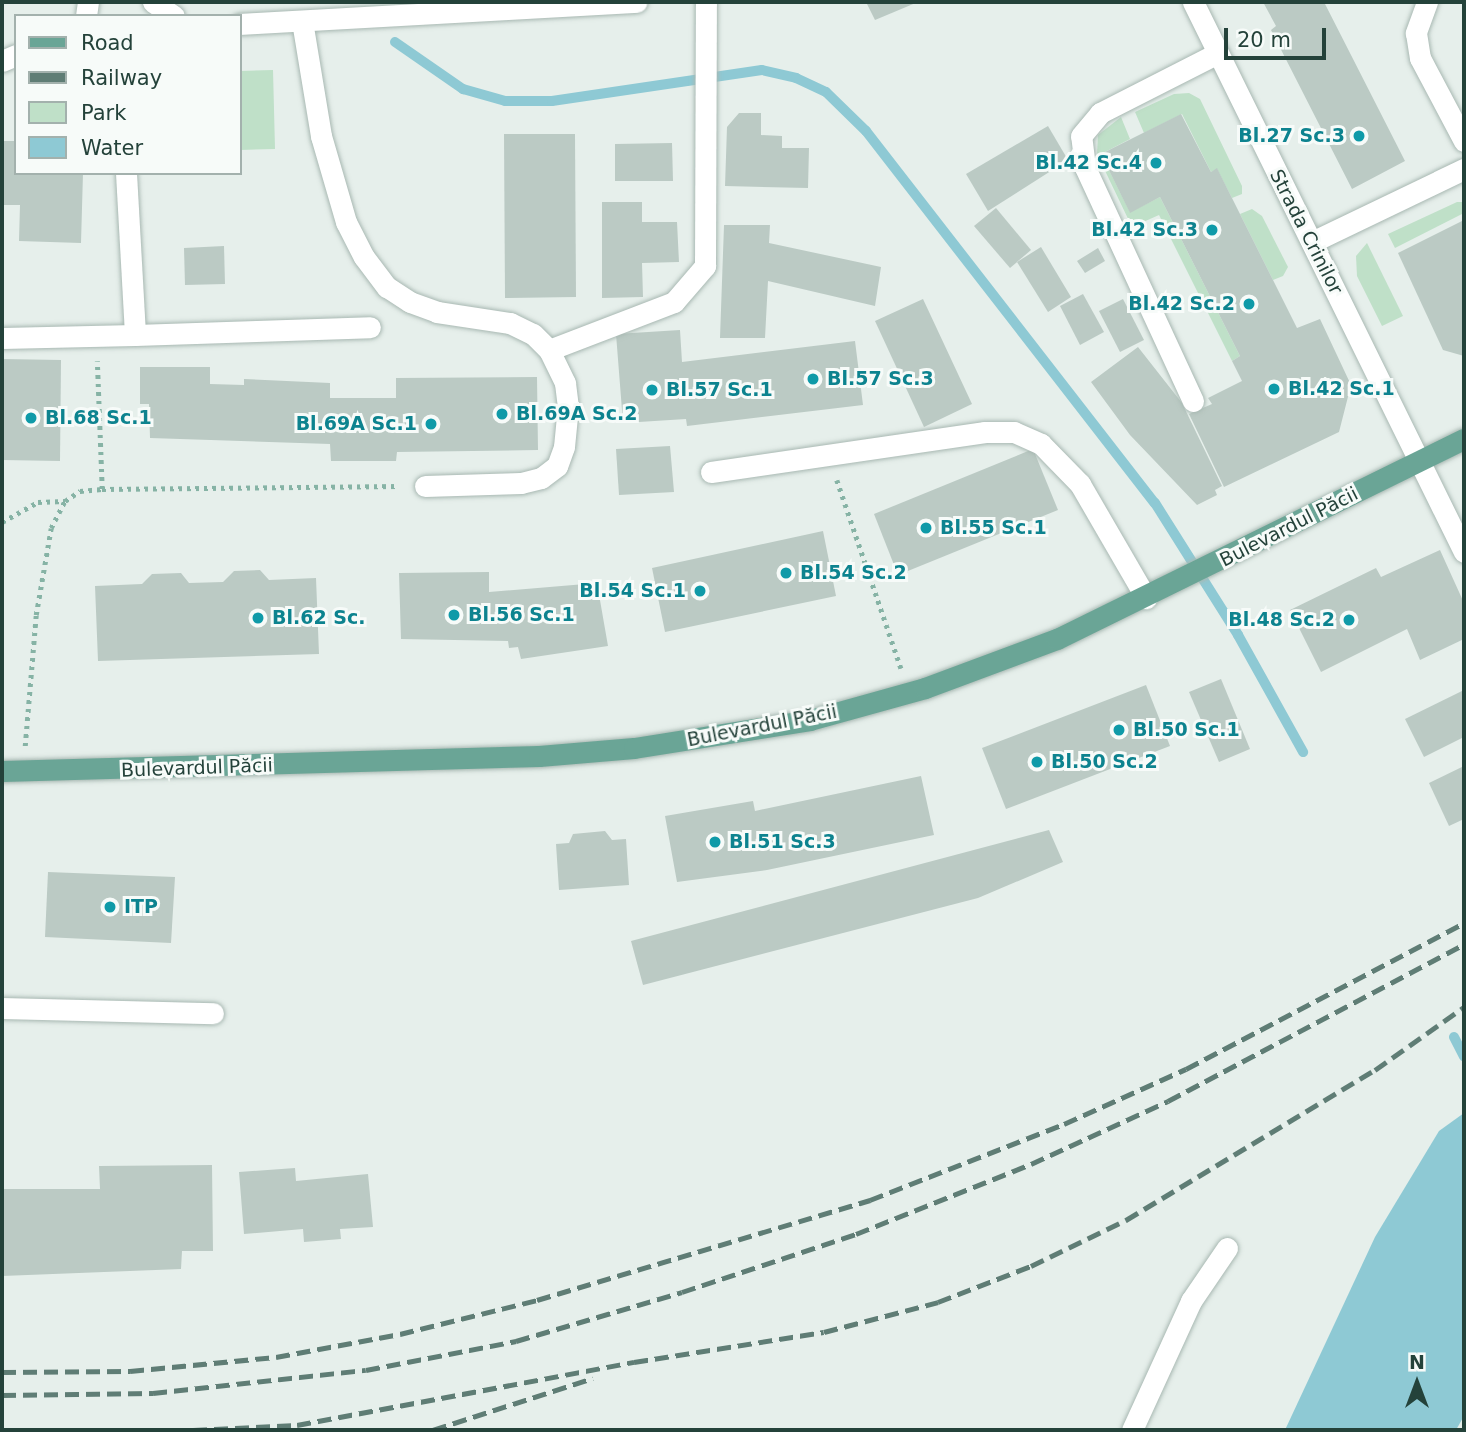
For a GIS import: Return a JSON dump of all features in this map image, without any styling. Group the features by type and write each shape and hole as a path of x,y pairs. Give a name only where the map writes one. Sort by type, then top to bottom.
{"main road":[{"name":"Bulevardul Păcii","path":"2,771 292,766 621,750 810,720 909,693 1010,658 1146,598 1464,439"}],"street":[{"path":"153,2 171,14"},
{"path":"242,24 636,2"},
{"path":"549,350 674,302 705,266 706,2"},
{"name":"Strada Crinilor","path":"1193,2 1464,552"},
{"path":"1427,2 1416,33 1420,58 1464,141"},
{"path":"302,21 321,136 346,222 364,257 387,287 410,302 436,312 510,323 533,334 549,350 565,383 568,407 557,466 541,478 521,483 425,486"},
{"path":"1193,401 1085,167 1081,136 1100,114 1218,53"},
{"path":"1312,242 1464,169"},
{"path":"126,175 135,335"},
{"path":"2,338 370,327"},
{"path":"711,472 985,432 1014,432 1032,440 1080,484 1146,598"},
{"path":"2,1008 213,1013"},
{"path":"1132,1430 1191,1301 1227,1248"}],"path":[{"path":"96,336 102,489"},
{"path":"829,456 909,693"},
{"path":"24,771 36,615 51,528 65,501 79,491 425,486"},
{"path":"2,522 38,502 65,501"}],"green space":[{"path":"273,70 275,149 242,150 242,71"},
{"path":"1189,93 1200,99 1242,186 1242,194 1232,198 1217,169 1211,172 1182,114 1144,133 1135,112 1174,94"},
{"path":"1121,117 1130,139 1101,154 1130,212 1160,197 1240,356 1232,361 1159,215 1132,227 1097,154 1098,135"},
{"path":"1457,202 1464,202 1464,213 1395,248 1388,234"},
{"path":"1252,209 1262,216 1288,267 1283,276 1273,280 1240,214"},
{"path":"1367,243 1403,316 1382,326 1357,276 1356,256"}],"water":[{"path":"1464,1113 1464,1416 1456,1430 1285,1430 1375,1237 1439,1131"}],"building":[{"path":"866,2 918,2 875,20"},
{"path":"1263,2 1324,2 1405,161 1352,189 1271,30 1276,26"},
{"path":"739,113 761,113 761,135 782,136 782,148 809,148 808,188 725,186 727,127"},
{"path":"1181,114 1211,172 1217,168 1297,328 1320,319 1351,385 1339,432 1224,487 1189,414 1212,404 1208,398 1242,381 1232,361 1240,356 1160,197 1130,213 1101,154"},
{"path":"1048,126 1068,160 988,211 966,174"},
{"path":"504,134 575,134 576,297 505,298"},
{"path":"2,141 14,141 14,175 83,175 81,243 19,241 20,205 2,205"},
{"path":"672,143 673,181 615,181 615,144"},
{"path":"602,202 642,202 642,222 677,222 679,262 642,263 643,297 602,298"},
{"path":"996,208 1031,250 1010,268 974,226"},
{"path":"1464,220 1464,356 1443,350 1398,253"},
{"path":"724,225 770,225 769,243 881,267 875,306 768,281 765,338 720,338"},
{"path":"224,246 225,284 185,285 184,248"},
{"path":"1041,247 1071,297 1048,312 1017,262"},
{"path":"1098,248 1105,261 1085,273 1077,261"},
{"path":"1083,294 1104,332 1080,345 1060,306"},
{"path":"923,299 972,404 924,427 875,321"},
{"path":"1123,299 1144,340 1120,352 1099,311"},
{"path":"680,330 682,362 855,341 863,405 687,426 686,419 623,423 616,334"},
{"path":"1138,347 1182,403 1222,486 1215,490 1217,495 1197,505 1130,435 1091,382"},
{"name":"Bl.68 Sc.1","path":"2,359 61,360 60,461 2,460"},
{"path":"140,367 210,367 210,384 244,385 244,379 330,383 330,398 396,398 396,378 537,377 538,450 397,452 396,461 331,461 330,444 150,438 149,404 140,404"},
{"path":"670,446 674,492 619,495 616,449"},
{"path":"1033,449 1058,510 898,575 874,514"},
{"path":"823,531 836,596 665,632 652,568"},
{"path":"1440,550 1464,603 1464,639 1420,660 1407,629 1321,672 1290,610 1376,568 1381,577"},
{"path":"260,570 269,580 316,578 319,654 98,661 95,586 142,584 152,574 181,573 189,583 223,582 234,571"},
{"path":"489,572 489,592 597,583 608,646 521,659 518,647 509,648 508,641 401,639 399,573"},
{"path":"1221,679 1250,749 1219,762 1189,692"},
{"path":"1146,685 1170,746 1006,809 982,748"},
{"path":"1464,690 1464,737 1424,757 1405,719"},
{"path":"1464,766 1464,819 1449,826 1429,783"},
{"path":"921,776 934,835 767,870 677,882 665,816 753,801 755,811"},
{"path":"1049,830 1063,862 978,898 643,985 631,941"},
{"path":"605,831 612,840 626,839 629,885 559,890 556,844 569,843 573,834"},
{"name":"ITP","path":"48,872 175,877 171,943 45,937"},
{"path":"212,1165 213,1251 182,1251 181,1269 2,1276 4,1189 100,1189 99,1166"},
{"path":"295,1168 296,1181 368,1174 373,1227 340,1229 341,1239 304,1242 303,1229 244,1234 239,1172"}],"waterway":[{"path":"395,42 463,89 505,101 552,101 762,70 796,78 826,92 866,131 1155,503 1238,635 1303,752"},
{"path":"1454,1037 1464,1057"}],"railway":[{"path":"2,1372 130,1371 276,1357 400,1334 537,1300 870,1200 1064,1124 1186,1069 1464,923"},
{"path":"2,1395 153,1393 366,1370 516,1341 682,1292 856,1234 1031,1164 1168,1101 1464,944"},
{"path":"193,1430 297,1425 634,1362 824,1332 938,1302 1031,1266 1126,1220 1375,1070 1464,1007"},
{"path":"433,1430 593,1378"}],"place":[{"name":"Bl.27 Sc.3","path":"1359,136"},
{"name":"Bl.42 Sc.4","path":"1156,163"},
{"name":"Bl.42 Sc.3","path":"1212,230"},
{"name":"Bl.42 Sc.2","path":"1249,304"},
{"name":"Bl.57 Sc.3","path":"813,379"},
{"name":"Bl.42 Sc.1","path":"1274,389"},
{"name":"Bl.57 Sc.1","path":"652,390"},
{"name":"Bl.69A Sc.2","path":"502,414"},
{"name":"Bl.68 Sc.1","path":"31,418"},
{"name":"Bl.69A Sc.1","path":"431,424"},
{"name":"Bl.55 Sc.1","path":"926,528"},
{"name":"Bl.54 Sc.2","path":"786,573"},
{"name":"Bl.54 Sc.1","path":"700,591"},
{"name":"Bl.56 Sc.1","path":"454,615"},
{"name":"Bl.62 Sc.","path":"258,618"},
{"name":"Bl.48 Sc.2","path":"1349,620"},
{"name":"Bl.50 Sc.1","path":"1119,730"},
{"name":"Bl.50 Sc.2","path":"1037,762"},
{"name":"Bl.51 Sc.3","path":"715,842"},
{"name":"ITP","path":"110,907"}]}
